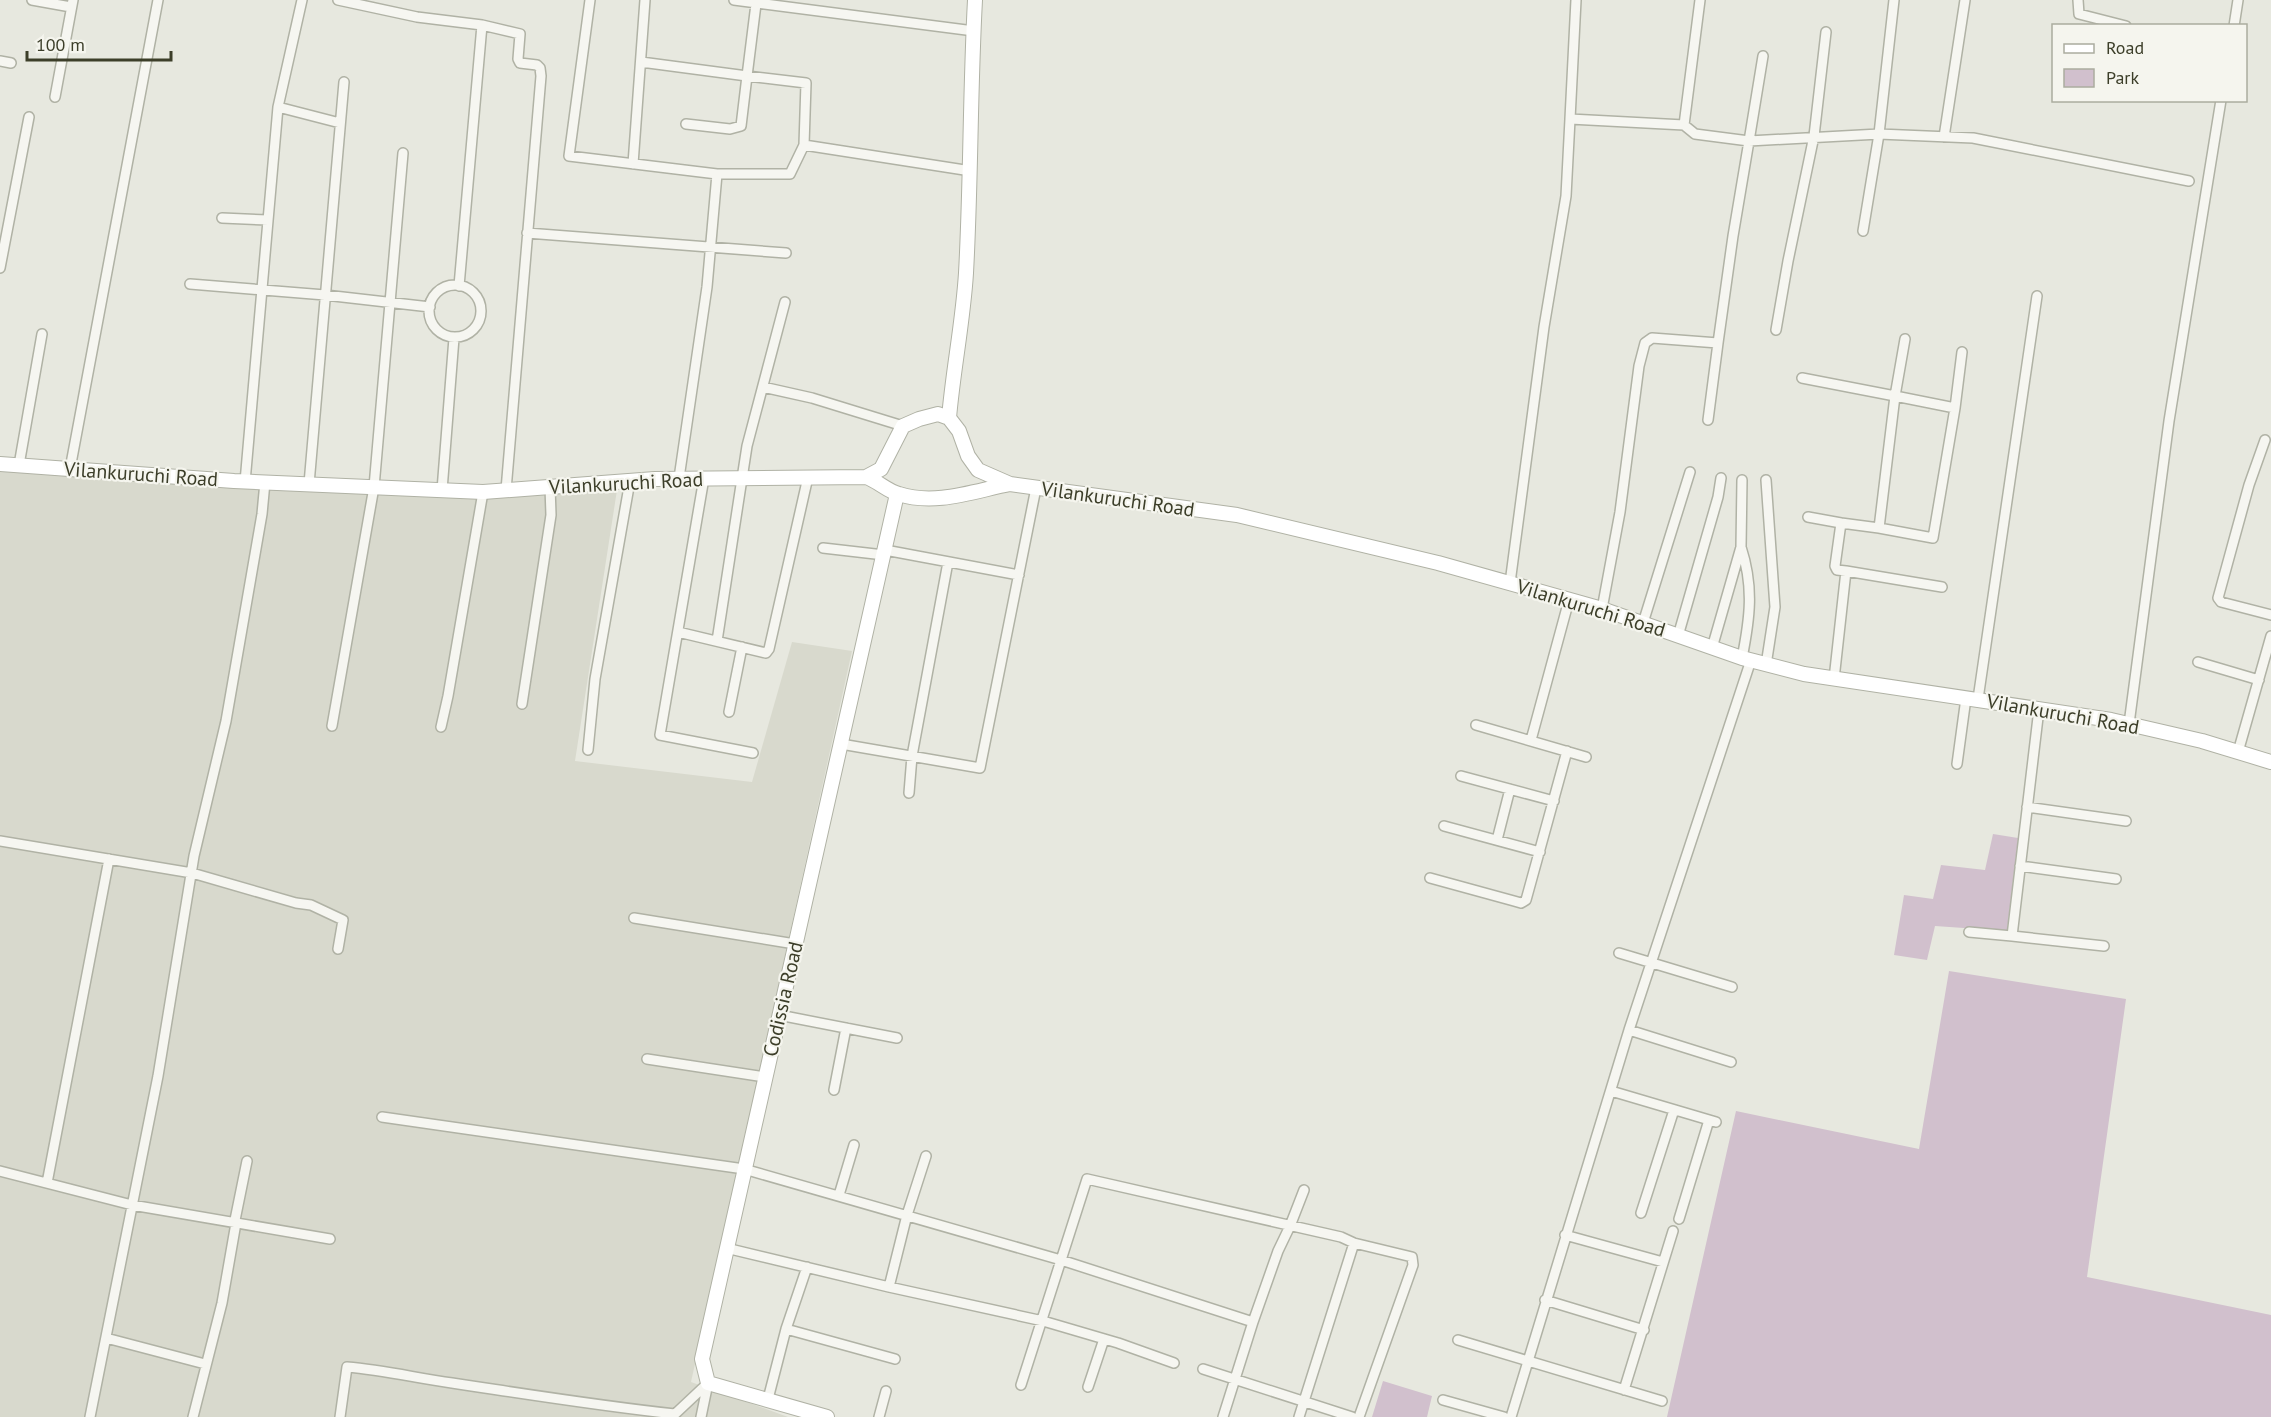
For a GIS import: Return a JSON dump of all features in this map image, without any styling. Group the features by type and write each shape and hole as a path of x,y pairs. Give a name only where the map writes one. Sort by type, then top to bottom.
{"main road":[{"path":"866,477 881,469 903,426 938,414 949,418 952,376 966,278 972,171 975,0"},
{"name":"Vilankuruchi Road","path":"949,418 959,431 968,456 978,470 1010,484 1237,515 1438,563 1510,583 1602,609 1712,648 1766,664 1834,679 1972,698 2129,724 2202,741 2271,762"},
{"name":"Vilankuruchi Road","path":"0,464 245,482 483,492 679,478 741,480 866,477"},
{"path":"866,477 897,494 919,499 953,497 974,490 1010,484"},
{"name":"Codissia Road","path":"708,1383 702,1359 897,494"},
{"path":"708,1383 827,1417"}],"street":[{"path":"32,0 72,4 54,96"},
{"path":"70,469 158,0"},
{"path":"245,482 278,107 302,0"},
{"path":"338,0 417,18 482,25 520,34 518,59 520,63 537,65 540,68 506,490"},
{"path":"590,0 569,156 717,174 790,174 804,146 807,83 641,62"},
{"path":"633,164 645,0"},
{"path":"734,0 756,4 780,3 974,31"},
{"path":"1510,583 1544,327 1566,196 1576,0"},
{"path":"1684,125 1700,0"},
{"path":"1863,231 1879,134 1894,0"},
{"path":"1944,137 1965,0"},
{"path":"2078,0 2079,14 2118,24"},
{"path":"2234,24 2238,0"},
{"path":"686,124 730,129 741,126 756,4"},
{"path":"459,286 482,25"},
{"path":"1776,330 1814,136 1826,32"},
{"path":"1708,420 1733,236 1763,56"},
{"path":"0,61 11,63"},
{"path":"309,484 344,82"},
{"path":"2129,724 2169,421 2221,102"},
{"path":"278,107 340,123"},
{"path":"0,268 29,117"},
{"path":"1570,119 1684,125 1695,134 1749,141 1879,134 1973,138 2189,181"},
{"path":"804,146 972,171"},
{"path":"332,726 374,487 403,153"},
{"path":"679,478 707,287 717,174"},
{"path":"222,218 268,220"},
{"path":"527,233 786,254"},
{"path":"190,284 325,295 430,307"},
{"path":"459,286 475,294 482,310 477,326 471,333 454,338 446,336 433,324 430,307 437,293 444,288 459,286"},
{"path":"1957,764 1972,698 2037,296"},
{"path":"717,640 747,446 785,302"},
{"path":"19,465 42,334"},
{"path":"442,490 454,338"},
{"path":"1602,609 1612,566 1630,424 1645,343 1652,338 1718,343"},
{"path":"1879,528 1895,396 1905,339"},
{"path":"1808,517 1933,538 1955,408 1962,351"},
{"path":"1802,378 1955,408"},
{"path":"763,387 812,398 903,426"},
{"path":"2265,440 2249,485 2218,598 2221,602 2271,615"},
{"path":"1643,623 1690,472"},
{"path":"678,632 766,653 769,649 808,477"},
{"path":"704,478 660,735 753,753"},
{"path":"1678,636 1718,497 1721,478"},
{"path":"1712,648 1741,547 1742,480"},
{"path":"1766,480 1775,607 1766,664"},
{"path":"588,750 595,679 630,481"},
{"path":"90,1417 158,1076 191,873 226,721 262,514 265,482"},
{"path":"522,704 551,515 550,487"},
{"path":"841,744 980,768 1036,488"},
{"path":"441,727 483,492"},
{"path":"1841,523 1835,566 1837,570 1942,587"},
{"path":"1510,1417 1746,659 1750,615 1748,568 1741,547"},
{"path":"823,548 884,553 1019,575"},
{"path":"909,793 912,756 948,562"},
{"path":"1834,679 1846,571"},
{"path":"1531,740 1569,600"},
{"path":"2238,752 2271,636"},
{"path":"729,712 742,647"},
{"path":"2198,662 2259,680"},
{"path":"2012,936 2039,710"},
{"path":"1476,725 1586,757"},
{"path":"1430,878 1521,903 1526,900 1567,752"},
{"path":"1461,776 1554,801"},
{"path":"1497,840 1510,789"},
{"path":"2027,807 2126,821"},
{"path":"1444,826 1540,852"},
{"path":"0,841 191,873 310,905 343,920 338,950"},
{"path":"48,1183 109,859"},
{"path":"2020,866 2116,879"},
{"path":"634,918 795,944"},
{"path":"1969,932 2104,946"},
{"path":"1619,952 1732,987"},
{"path":"779,1015 897,1038"},
{"path":"834,1090 846,1028"},
{"path":"1629,1030 1731,1062"},
{"path":"647,1059 765,1077"},
{"path":"1611,1091 1712,1121 1679,1219"},
{"path":"1641,1213 1674,1110"},
{"path":"382,1117 744,1168 1061,1260 1253,1322"},
{"path":"839,1195 854,1145"},
{"path":"889,1287 907,1215 926,1155"},
{"path":"193,1417 222,1303 247,1161"},
{"path":"0,1171 132,1205 330,1239"},
{"path":"1021,1385 1087,1179 1341,1237 1354,1243 1412,1257 1413,1265 1359,1417"},
{"path":"1223,1417 1278,1251 1304,1190"},
{"path":"1624,1390 1673,1231"},
{"path":"1565,1235 1664,1262"},
{"path":"1299,1417 1354,1243"},
{"path":"726,1248 1043,1321 1174,1363"},
{"path":"768,1399 786,1329 807,1267"},
{"path":"1545,1300 1644,1330"},
{"path":"786,1329 895,1359"},
{"path":"106,1338 205,1364"},
{"path":"1088,1387 1104,1339"},
{"path":"1458,1340 1662,1401"},
{"path":"340,1417 347,1367 386,1370 438,1381 675,1414 708,1383"},
{"path":"1203,1370 1352,1417"},
{"path":"701,1417 708,1383"},
{"path":"879,1417 886,1391"},
{"path":"1443,1400 1504,1417"}],"shaded area":[{"path":"0,469 468,497 617,490 575,761 752,782 792,642 852,651 691,1382 788,1417 0,1417"}],"green space":[{"path":"1993,834 2018,838 2007,931 1935,926 1927,960 1894,955 1904,895 1933,899 1941,865 1985,870"},
{"path":"1949,971 2126,999 2087,1277 2271,1315 2271,1417 1667,1417 1736,1111 1919,1149"},
{"path":"1383,1381 1432,1396 1427,1417 1372,1417"}]}
